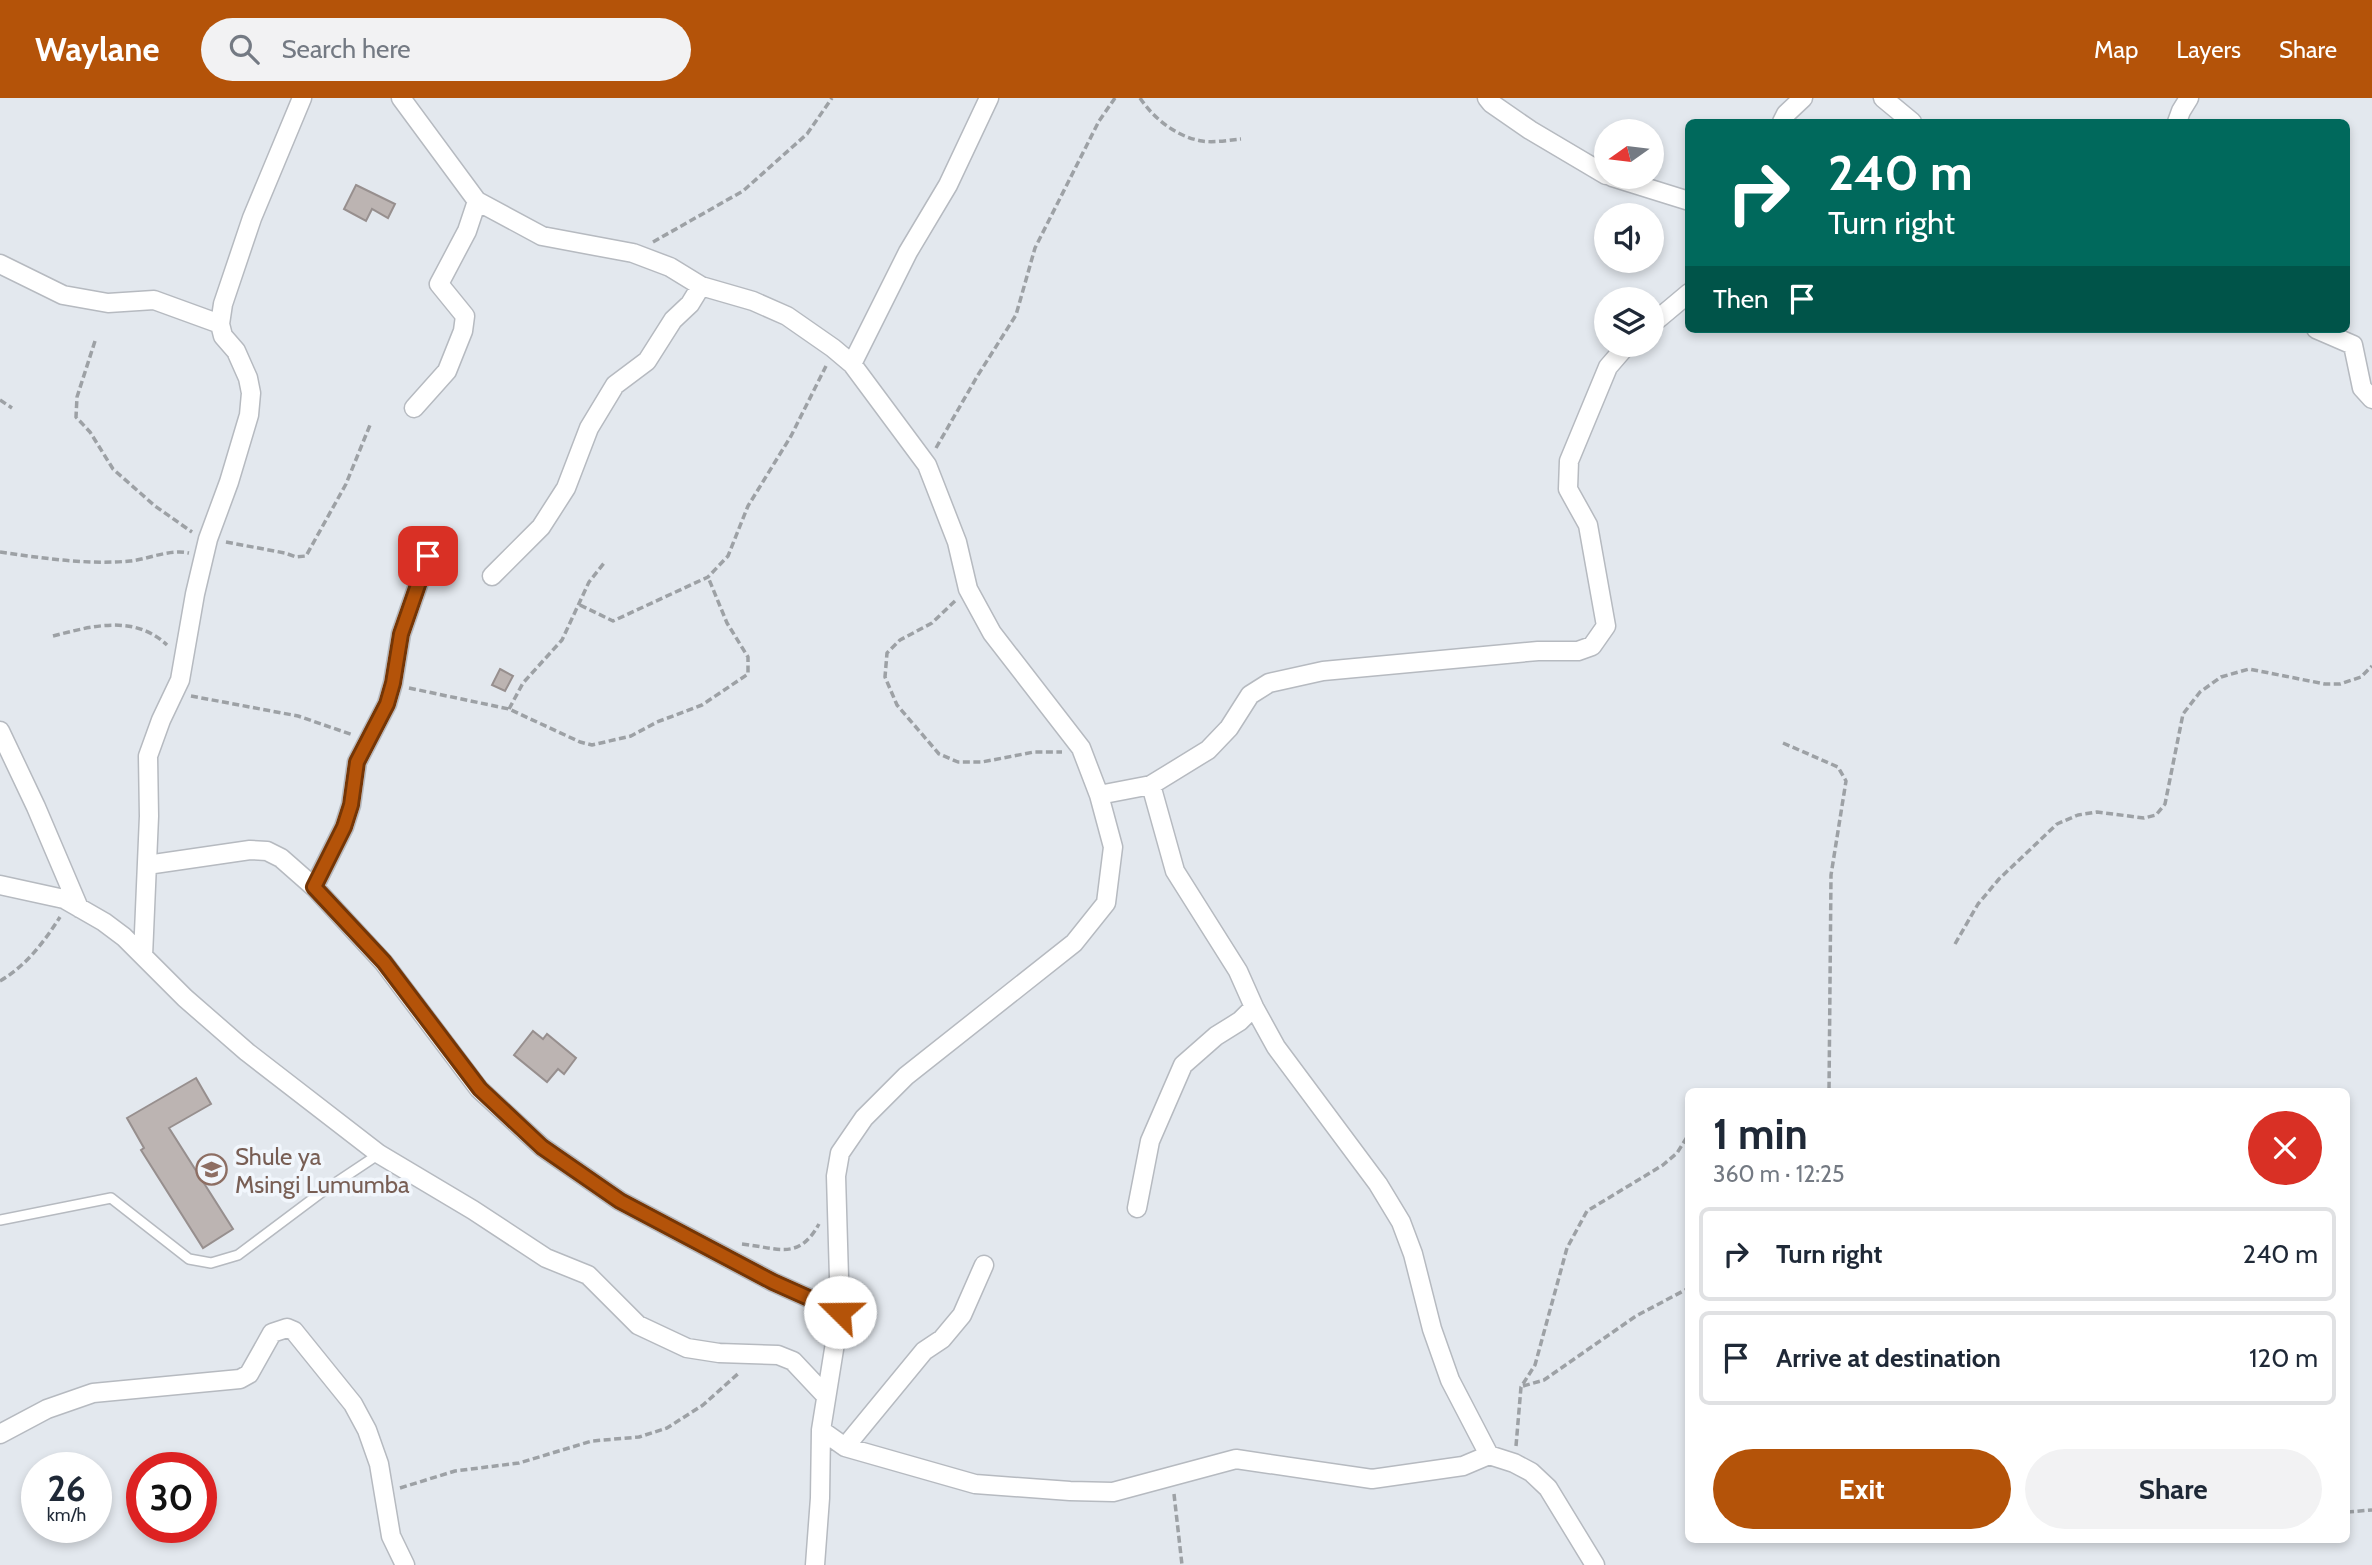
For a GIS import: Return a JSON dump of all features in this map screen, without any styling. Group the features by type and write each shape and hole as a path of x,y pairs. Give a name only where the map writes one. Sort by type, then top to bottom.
{"street":[{"path":"143,956 148,756 182,667 208,539 249,415 251,393 242,363 223,335 220,324 223,304 246,235 302,98"},
{"path":"401,98 477,201 542,236 633,253 670,267 701,285 753,301 788,316 852,365 927,465 957,542 968,589 992,634 1082,748 1099,796 1113,847 1106,903 1074,943 906,1076 864,1118 840,1153 836,1176 840,1312 821,1430 815,1565"},
{"path":"852,365 908,252 948,185 989,98"},
{"path":"1487,98 1530,130 1594,168"},
{"path":"1784,119 1802,98"},
{"path":"1883,98 1908,119"},
{"path":"2178,119 2189,98"},
{"path":"1650,189 1685,200"},
{"path":"414,408 447,371 463,331 465,316 439,284 467,231 477,201"},
{"path":"0,264 63,295 108,303 154,300 220,324"},
{"path":"492,576 541,527 566,488 589,428 615,385 647,361 673,320 690,304 701,285"},
{"path":"1664,314 1685,296"},
{"path":"2325,333 2353,345 2362,388 2372,399"},
{"path":"1099,796 1151,785 1208,750 1229,728 1250,695 1269,683 1323,671 1538,651 1578,651 1592,646 1606,626 1588,525 1568,489 1569,461 1608,367 1617,357"},
{"path":"314,887 344,827 351,805 357,762 387,704 401,634 428,556 440,540"},
{"path":"0,730 36,807 74,905"},
{"path":"1151,785 1175,871 1238,971 1276,1047 1378,1184 1401,1222 1450,1380 1489,1455"},
{"path":"146,865 250,850 267,851 281,858 314,887 384,962 480,1089 542,1147 620,1201 773,1282 840,1312"},
{"path":"0,885 50,894 104,922 143,956 185,999 247,1052 379,1154 473,1210 545,1258 587,1275 638,1325 687,1348 719,1353 778,1354 788,1357 825,1395"},
{"path":"1137,1208 1150,1141 1183,1065 1254,1007"},
{"path":"845,1447 924,1351 942,1339 962,1315 984,1265"},
{"path":"0,1434 47,1409 93,1393 240,1379 249,1374 272,1333 287,1328 293,1331 358,1413 368,1430 385,1493 389,1527 405,1565"},
{"path":"821,1430 845,1447 975,1484 1113,1492 1236,1459 1372,1479 1463,1466 1489,1455 1514,1462 1531,1472 1548,1488 1595,1565"}],"lane":[{"path":"0,1220 111,1198 189,1259 211,1263 238,1255 322,1192 379,1154"}],"path":[{"path":"633,253 743,191 807,134 832,98"},
{"path":"927,465 1016,315 1035,248 1099,121 1115,98"},
{"path":"1140,98 1150,112 1174,131 1203,142 1241,139"},
{"path":"95,341 77,397 76,417 90,432 113,469 175,521 208,539 296,557 306,556 346,484 370,425"},
{"path":"580,605 613,621 708,577 728,556 748,506 791,436 833,348"},
{"path":"0,400 12,408"},
{"path":"0,552 99,562 131,561 182,552 204,558"},
{"path":"509,709 523,683 562,640 589,582 604,563"},
{"path":"393,683 509,709 580,742 601,744 631,736 657,722 702,705 741,680 750,671 748,657 727,623 708,577"},
{"path":"968,589 932,622 900,640 887,653 885,677 897,705 939,754 958,762 982,762 1034,752 1055,754 1082,748"},
{"path":"53,636 110,625 137,626 160,639 176,655 182,667"},
{"path":"1955,944 1978,904 1999,879 2057,824 2078,815 2097,812 2144,818 2156,815 2165,804 2183,714 2200,692 2221,677 2249,669 2325,684 2340,684 2361,677 2372,666"},
{"path":"174,693 298,716 369,740"},
{"path":"1783,743 1838,767 1846,781 1831,875 1829,1088"},
{"path":"0,981 15,972 74,905"},
{"path":"1514,1462 1521,1387 1535,1365 1567,1248 1587,1211 1663,1165 1677,1153 1685,1140"},
{"path":"729,1242 796,1250 810,1241 823,1217"},
{"path":"1521,1387 1544,1380 1636,1316 1685,1290"},
{"path":"385,1493 455,1471 519,1463 592,1441 639,1437 667,1428 703,1405 760,1354"},
{"path":"1171,1478 1182,1565"},
{"path":"2350,1512 2372,1510"}],"building":[{"path":"356,185 395,204 388,218 372,209 366,221 344,209"},
{"path":"500,669 513,676 505,691 492,685"},
{"path":"533,1031 543,1039 547,1034 576,1058 564,1074 558,1069 547,1082 514,1055"},
{"path":"196,1078 211,1104 169,1128 233,1229 203,1248 141,1150 144,1148 127,1118"}],"place":[{"name":"Shule ya Msingi Lumumba","path":"212,1170"}],"route":[{"path":"428,556 401,634 387,704 357,762 351,805 344,827 314,887 384,962 480,1089 542,1147 620,1201 773,1282 840,1312"}]}
